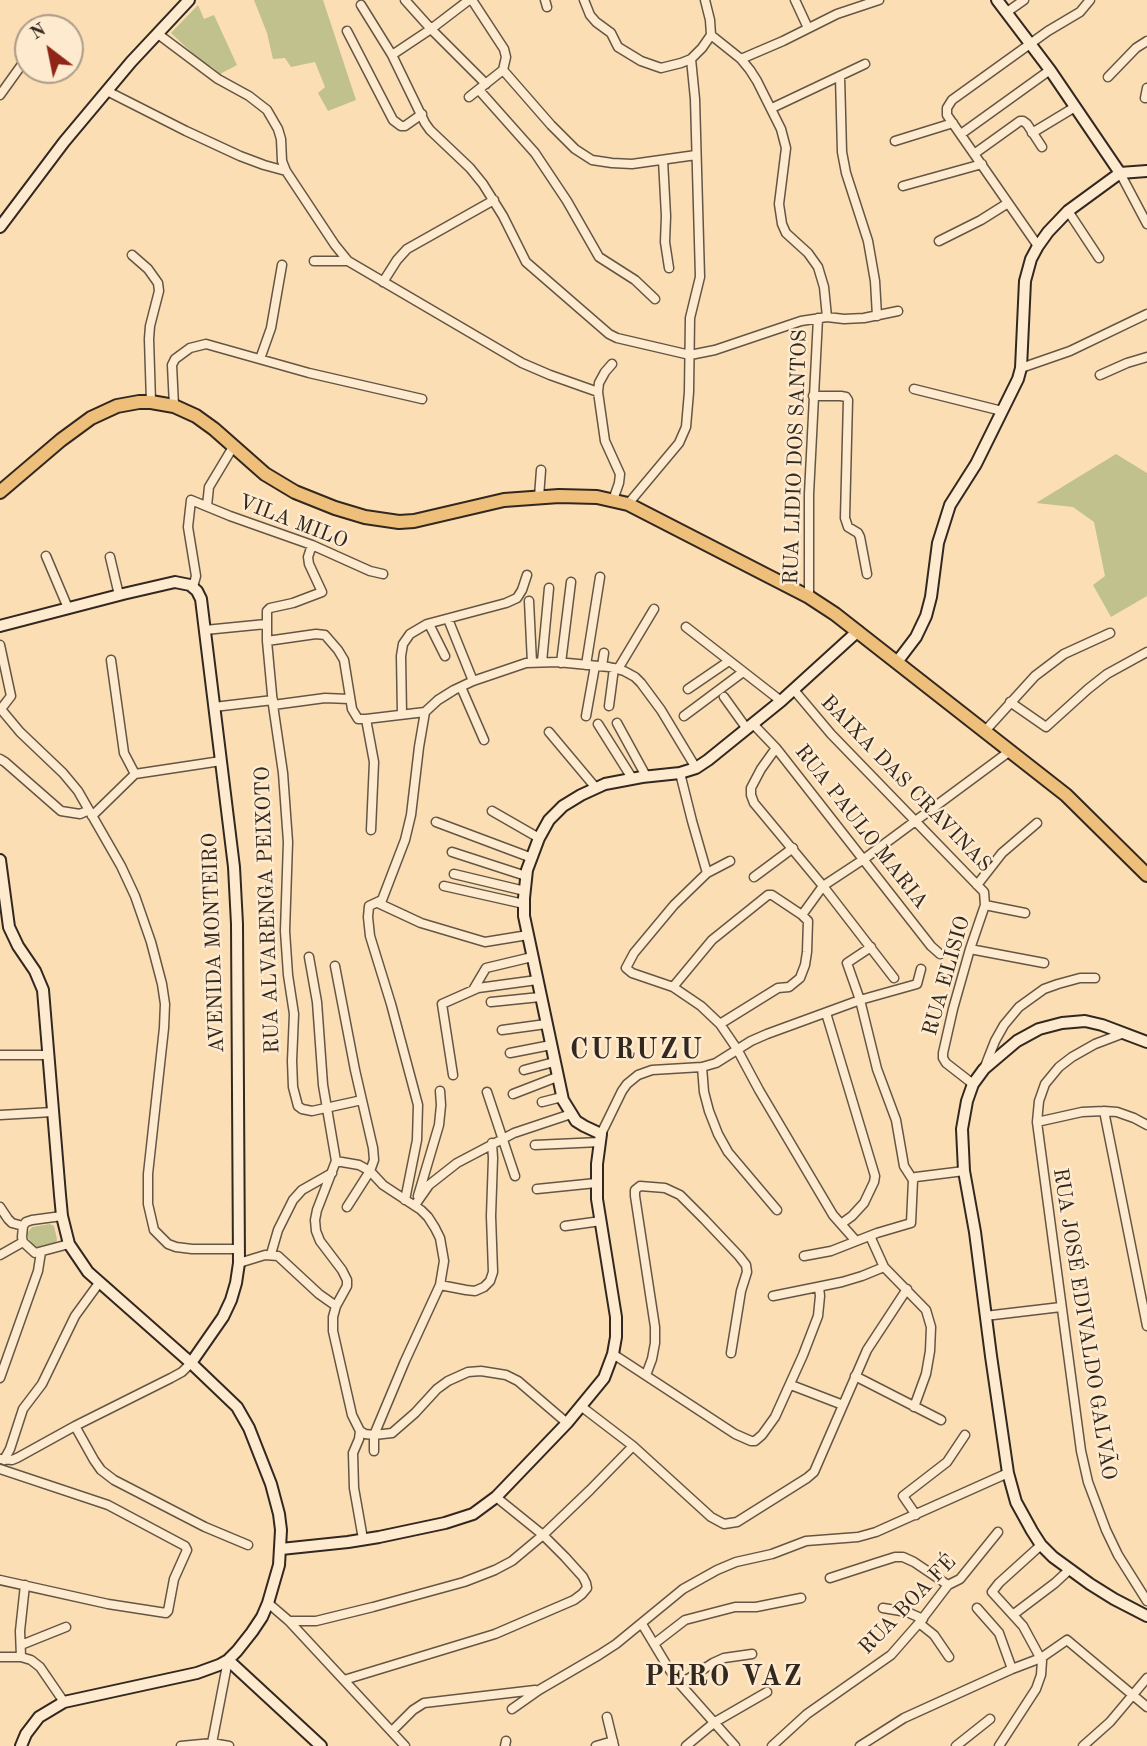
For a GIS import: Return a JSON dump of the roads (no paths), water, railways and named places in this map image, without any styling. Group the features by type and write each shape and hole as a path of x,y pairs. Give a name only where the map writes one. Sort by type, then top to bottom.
{"main road":[{"path":"0,492 61,439 91,418 117,406 151,402 186,410 205,422 265,474 295,492 365,517 399,522 414,521 503,500 539,497 587,496 628,504 809,597 858,631 1073,801 1147,875"}],"street":[{"path":"0,228 59,148 189,0"},
{"path":"405,0 486,84"},
{"path":"391,55 471,0 506,53 503,71 468,97"},
{"path":"584,0 590,15 611,33 618,47 630,56 661,68 691,59 711,35 705,0"},
{"path":"795,0 808,28"},
{"path":"741,59 844,11 878,0"},
{"path":"997,0 1050,70 1120,173 1147,224"},
{"path":"1007,12 1024,0"},
{"path":"1038,246 947,115 947,108 952,100 1080,12 1090,0"},
{"path":"361,5 391,55 430,130 476,175 494,200 526,262 600,328 617,338 690,355 715,350 790,324 823,317"},
{"path":"347,31 393,120 405,126 422,114"},
{"path":"158,34 218,79 249,96 267,110 278,129 286,171 348,261 522,363 598,392"},
{"name":"RUA LIDIO DOS SANTOS","path":"711,35 741,59 772,108 786,148 779,204 782,224 786,233 808,253 818,267 824,287 813,396 809,597"},
{"path":"1108,77 1136,48 1147,41"},
{"path":"628,504 679,443 687,417 690,317 701,277 695,99 691,59"},
{"path":"772,108 865,64"},
{"path":"961,134 1050,70"},
{"path":"503,71 551,125 575,149 592,160 632,164 696,155"},
{"path":"0,95 14,76"},
{"path":"840,76 842,152 868,242 877,316"},
{"path":"1145,99 1147,88"},
{"path":"478,90 535,153 599,257 635,280 655,299"},
{"path":"107,91 240,156 286,171"},
{"path":"1032,133 1075,107"},
{"path":"974,154 1020,121 1027,124 1042,147"},
{"path":"895,141 953,123"},
{"path":"663,160 665,242 669,268"},
{"path":"903,186 982,164"},
{"path":"897,663 916,637 926,616 938,543 950,505 976,464 1018,379 1021,368 1025,281 1031,259 1048,232 1068,211 1120,173 1147,171"},
{"path":"383,282 407,249 494,200"},
{"path":"939,241 1008,203"},
{"path":"1068,211 1099,258"},
{"path":"132,255 148,269 158,284 159,291 150,326 148,367 151,402"},
{"path":"314,261 348,261"},
{"path":"260,359 271,328 282,265"},
{"name":"RUA LIDIO DOS SANTOS","path":"823,317 877,316 898,311"},
{"path":"1021,368 1070,351 1147,314"},
{"path":"174,406 172,365 175,359 190,348 206,344 309,373 422,399"},
{"path":"1100,375 1147,357"},
{"path":"612,364 604,372 598,392 605,441 620,474 613,500"},
{"path":"914,389 1002,411"},
{"path":"813,396 841,396 848,399 846,522 860,537 867,574"},
{"path":"207,506 209,487 233,447"},
{"path":"539,497 541,470"},
{"name":"VILA MILO","path":"193,587 196,576 188,527 191,500 312,545 383,575"},
{"path":"205,629 266,624 267,611 270,608 293,603 323,591 309,564 312,545"},
{"path":"46,556 68,608"},
{"path":"110,557 119,595"},
{"path":"402,714 403,644 410,634 429,624 478,612 517,598 527,575"},
{"path":"586,716 594,665 600,577"},
{"path":"0,626 175,582 193,587"},
{"path":"561,663 571,582"},
{"name":"AVENIDA MONTEIRO","path":"191,1363 227,1309 236,1283 239,1263 237,925 234,867 201,599 193,587"},
{"path":"542,662 549,588"},
{"path":"529,601 531,663"},
{"path":"609,706 616,669 654,609"},
{"path":"448,619 473,681"},
{"name":"RUA ALVARENGA PEIXOTO","path":"266,624 288,842 285,930 294,1014 292,1087 298,1106 312,1111 362,1100"},
{"path":"429,624 445,656"},
{"path":"686,627 782,701"},
{"path":"600,1138 571,1114 562,1097 527,935 524,916 526,876 549,820 563,806 605,784 680,773 696,768 782,701 858,631"},
{"path":"985,731 1035,676 1064,654 1110,633"},
{"path":"267,641 325,635 344,660 349,699 358,719 425,712"},
{"path":"0,645 11,696 0,708 78,790 135,895 162,984 164,1027 148,1174 148,1204 153,1230 168,1244 176,1247 239,1249"},
{"path":"1010,702 1046,727 1107,674 1147,652"},
{"path":"594,665 604,653"},
{"path":"111,660 124,753 135,774"},
{"path":"688,689 729,661"},
{"path":"405,1200 417,1140 418,1105 370,936 368,917 374,904 382,900 405,840 425,712 438,699 473,681 510,667 542,662 616,669 635,677 646,690 696,768"},
{"path":"684,716 743,672"},
{"path":"461,687 484,740"},
{"name":"BAIXA DAS CRAVINAS","path":"794,690 831,734 983,890 985,899"},
{"name":"RUA PAULO MARIA","path":"724,697 750,726 776,748 940,954"},
{"path":"214,707 325,698 349,699"},
{"path":"366,719 374,761 371,830"},
{"path":"617,723 646,776"},
{"path":"598,724 632,778"},
{"path":"549,732 596,788"},
{"path":"776,748 754,780 751,788 754,803 793,848 894,978"},
{"path":"802,915 823,886 864,859 1010,751"},
{"path":"0,759 61,811 80,814 90,813 135,774 220,761"},
{"path":"680,773 707,873"},
{"path":"492,811 540,838"},
{"path":"436,822 532,858"},
{"path":"977,886 1002,853 1037,823"},
{"path":"754,877 793,848"},
{"path":"452,852 526,876"},
{"path":"0,860 9,927 43,990 62,1216 69,1244 81,1264 99,1283 237,1407 249,1428 276,1499 281,1531 279,1565 268,1603 252,1632 228,1660 197,1673 64,1702 39,1717 21,1746"},
{"path":"730,861 707,873 688,890 652,930 626,968 632,973 673,987 701,1006 720,1024 833,1214 856,1241"},
{"path":"454,874 525,891"},
{"path":"444,886 524,904"},
{"path":"673,987 712,940 768,895 802,915 808,921 807,952 800,978 789,987 778,988 720,1024"},
{"path":"985,899 1025,913"},
{"name":"RUA ELISIO","path":"973,1084 950,1067 943,1058 953,1009 985,899"},
{"path":"374,904 421,923 485,942 527,935"},
{"path":"804,1256 831,1251 911,1223 913,1180 905,1166 896,1120 877,1069 860,1000 847,963 871,947"},
{"path":"970,949 1044,963"},
{"path":"309,957 317,1002 323,1085 336,1161 317,1210 316,1231 347,1280 347,1286 336,1306 333,1331 352,1415 360,1435 353,1453 354,1488 363,1539"},
{"path":"473,990 486,968 532,957"},
{"path":"335,966 374,1160 347,1207"},
{"path":"281,1549 363,1539 461,1519 473,1514 496,1497 567,1423 604,1378 613,1354 616,1317 596,1183 600,1138 627,1084 638,1075 652,1070 702,1067 716,1063 767,1034 860,1000 917,984 921,969"},
{"path":"984,1069 1003,1025 1026,1002 1044,989 1058,984 1080,978 1095,978"},
{"path":"453,1075 442,1004 478,988 537,980"},
{"path":"491,1002 540,997"},
{"path":"826,1013 875,1176 864,1203 841,1224"},
{"path":"1147,1042 1085,1021 1040,1029 1017,1041 984,1069 973,1084 962,1129 964,1171 1011,1488 1023,1516 1041,1545 1053,1557 1114,1599 1147,1616"},
{"path":"502,1030 546,1024"},
{"name":"RUA JOSÉ EDIVALDO GALVÃO","path":"1124,1033 1096,1044 1059,1067 1045,1084 1039,1101 1037,1122 1081,1451 1088,1482 1118,1555 1147,1601"},
{"path":"510,1053 551,1045"},
{"path":"0,1055 49,1055"},
{"path":"524,1070 554,1062"},
{"path":"702,1067 707,1101 718,1134 736,1162 777,1210"},
{"path":"513,1094 557,1077"},
{"path":"415,1205 439,1125 440,1091"},
{"path":"487,1092 515,1176"},
{"path":"542,1102 562,1097"},
{"path":"1037,1122 1082,1112 1104,1111 1117,1112 1147,1125"},
{"path":"1104,1111 1147,1326"},
{"path":"0,1115 52,1112"},
{"path":"415,1205 443,1173 492,1143 571,1114"},
{"path":"536,1145 600,1138"},
{"path":"440,1285 475,1291 490,1281 493,1272 492,1143"},
{"path":"336,1161 359,1165 370,1171 383,1185 415,1205 428,1217 440,1238 444,1261 440,1285 374,1435 374,1451"},
{"path":"913,1180 916,1177 964,1171"},
{"path":"271,1254 278,1230 293,1200 302,1189 332,1173"},
{"path":"537,1189 596,1183"},
{"path":"646,1375 652,1359 655,1327 635,1196 637,1187 657,1186 680,1195 739,1256 747,1269 731,1353"},
{"path":"0,1207 12,1223 23,1226 32,1220 62,1216"},
{"path":"565,1226 601,1221"},
{"path":"23,1226 23,1242 35,1253 69,1244"},
{"path":"870,1236 884,1267 926,1310 931,1328 926,1374 914,1407"},
{"path":"0,1255 23,1242"},
{"path":"0,1378 38,1271 41,1252"},
{"path":"239,1263 265,1255 278,1256 336,1306"},
{"path":"773,1296 862,1276 884,1267"},
{"path":"1,1463 10,1449 23,1409 42,1384 75,1316 99,1283"},
{"path":"613,1354 735,1434 751,1441 766,1431 790,1385 818,1315 819,1287"},
{"path":"582,1406 633,1446 711,1517 724,1524 737,1522 814,1472 867,1350 907,1289"},
{"path":"985,1316 1061,1307"},
{"path":"1,1463 17,1458 171,1378 191,1363"},
{"path":"360,1435 391,1433 456,1376 481,1371 494,1371 518,1381 567,1423"},
{"path":"855,1376 941,1420"},
{"path":"790,1385 844,1405"},
{"path":"75,1426 93,1460 114,1480 205,1527 248,1545"},
{"path":"916,1515 903,1496 947,1462 965,1434"},
{"path":"289,1621 330,1618 464,1582 495,1570 512,1561 543,1535 633,1446"},
{"path":"0,1580 108,1604 166,1613 169,1611 174,1579 187,1550 186,1546 108,1505 1,1463"},
{"path":"512,1709 599,1655 683,1589 717,1570 806,1541 858,1537 876,1532 1008,1473"},
{"path":"344,1680 495,1634 574,1601 587,1588 583,1577 543,1535 496,1497"},
{"name":"RUA BOA FÉ","path":"772,1746 807,1714 881,1663 921,1621 948,1585 960,1579 998,1532"},
{"path":"999,1746 1036,1689 1041,1675 1041,1658 1023,1626 993,1594 993,1590 1041,1545"},
{"path":"830,1578 895,1557 904,1557 948,1585"},
{"path":"1014,1614 1069,1570"},
{"path":"21,1657 21,1610 25,1585"},
{"path":"654,1644 685,1620 735,1607 756,1607 801,1598"},
{"path":"268,1603 289,1621 405,1746"},
{"path":"883,1608 907,1612 921,1621 949,1657"},
{"path":"977,1608 999,1633 1012,1669"},
{"path":"642,1623 680,1684 735,1746"},
{"path":"20,1645 66,1627"},
{"path":"860,1746 904,1718 1041,1658 1067,1640 1147,1707"},
{"path":"680,1684 724,1658 752,1654"},
{"path":"0,1657 31,1660 40,1667 64,1702"},
{"path":"212,1743 228,1660"},
{"path":"228,1660 321,1746"},
{"path":"1083,1746 1110,1722 1147,1678"},
{"path":"392,1731 413,1710 425,1703 539,1690"},
{"path":"686,1746 715,1723 767,1692"},
{"path":"596,1746 613,1744 607,1717"},
{"path":"956,1746 990,1719"},
{"path":"181,1746 212,1743 229,1746"}],"district":[{"name":"CURUZU","path":"637,1051"},
{"name":"PERO VAZ","path":"724,1678"}]}
